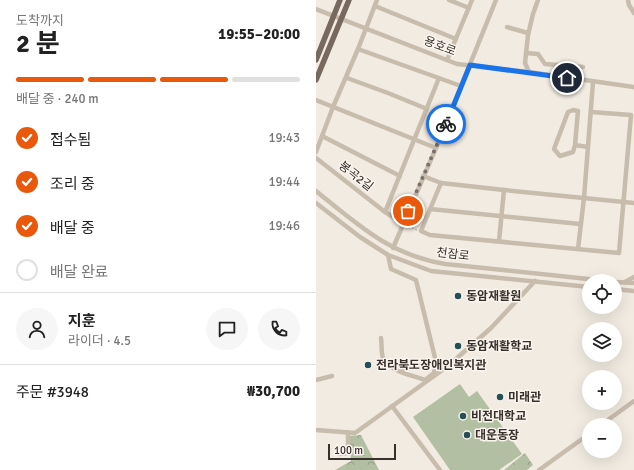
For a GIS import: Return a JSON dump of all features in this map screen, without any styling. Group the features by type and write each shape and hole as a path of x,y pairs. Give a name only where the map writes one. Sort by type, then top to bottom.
{"main road":[{"path":"316,60 340,0"},
{"path":"316,80 348,0"}],"street":[{"path":"316,152 377,0"},
{"path":"449,0 468,8"},
{"path":"447,60 472,0"},
{"path":"393,248 436,148 496,0"},
{"path":"529,72 525,63 528,33 538,0"},
{"path":"628,0 634,13"},
{"path":"375,6 456,39"},
{"name":"용호로","path":"316,9 457,64 529,72 634,87"},
{"path":"508,27 528,33"},
{"path":"358,49 461,86"},
{"path":"526,53 538,54 545,64 583,67"},
{"path":"346,78 427,109"},
{"path":"385,212 439,78"},
{"path":"578,249 584,198 593,82"},
{"path":"316,100 436,148"},
{"path":"573,110 578,111 575,146 573,152 560,156 554,149 568,112 573,110"},
{"path":"441,183 421,231 430,235 619,253 631,115 591,112"},
{"name":"봉곡2길","path":"322,136 400,176"},
{"path":"575,146 588,146"},
{"name":"봉곡2길","path":"316,158 385,212 403,223"},
{"path":"423,176 441,183 634,203"},
{"path":"499,241 504,190"},
{"name":"천잠로","path":"316,191 378,239 393,248 424,260 445,264 582,278"},
{"name":"천잠로","path":"316,203 360,237 388,255 431,272 582,286"},
{"path":"430,209 580,224"},
{"path":"316,430 356,433 393,408 434,373 436,362 416,280 391,269 388,255"},
{"path":"623,282 634,277"},
{"path":"381,338 383,357 389,365 400,371 425,380 448,366 491,328 535,281"},
{"path":"623,282 634,283"},
{"path":"622,290 634,291"},
{"path":"400,371 436,362"},
{"path":"316,380 332,376"},
{"path":"611,418 634,401"},
{"path":"393,408 440,470"},
{"path":"339,454 348,453 348,432"},
{"path":"539,470 546,468 582,440"}],"path":[{"path":"408,226 421,231"}],"green space":[{"name":"대운동장","path":"460,384 469,397 477,391 522,454 499,470 450,470 413,417"},
{"path":"361,435 379,470 335,470 351,461 349,436"},
{"path":"525,453 533,465 527,470 504,470"}],"way so far":[{"path":"408,211 446,124"}],"place":[{"name":"동암재활원","path":"458,296"},
{"name":"동암재활학교","path":"458,346"},
{"name":"전라북도장애인복지관","path":"368,365"},
{"name":"미래관","path":"500,397"},
{"name":"비전대학교","path":"463,416"},
{"name":"대운동장","path":"467,435"}],"route":[{"path":"446,124 470,65 567,78"}]}
